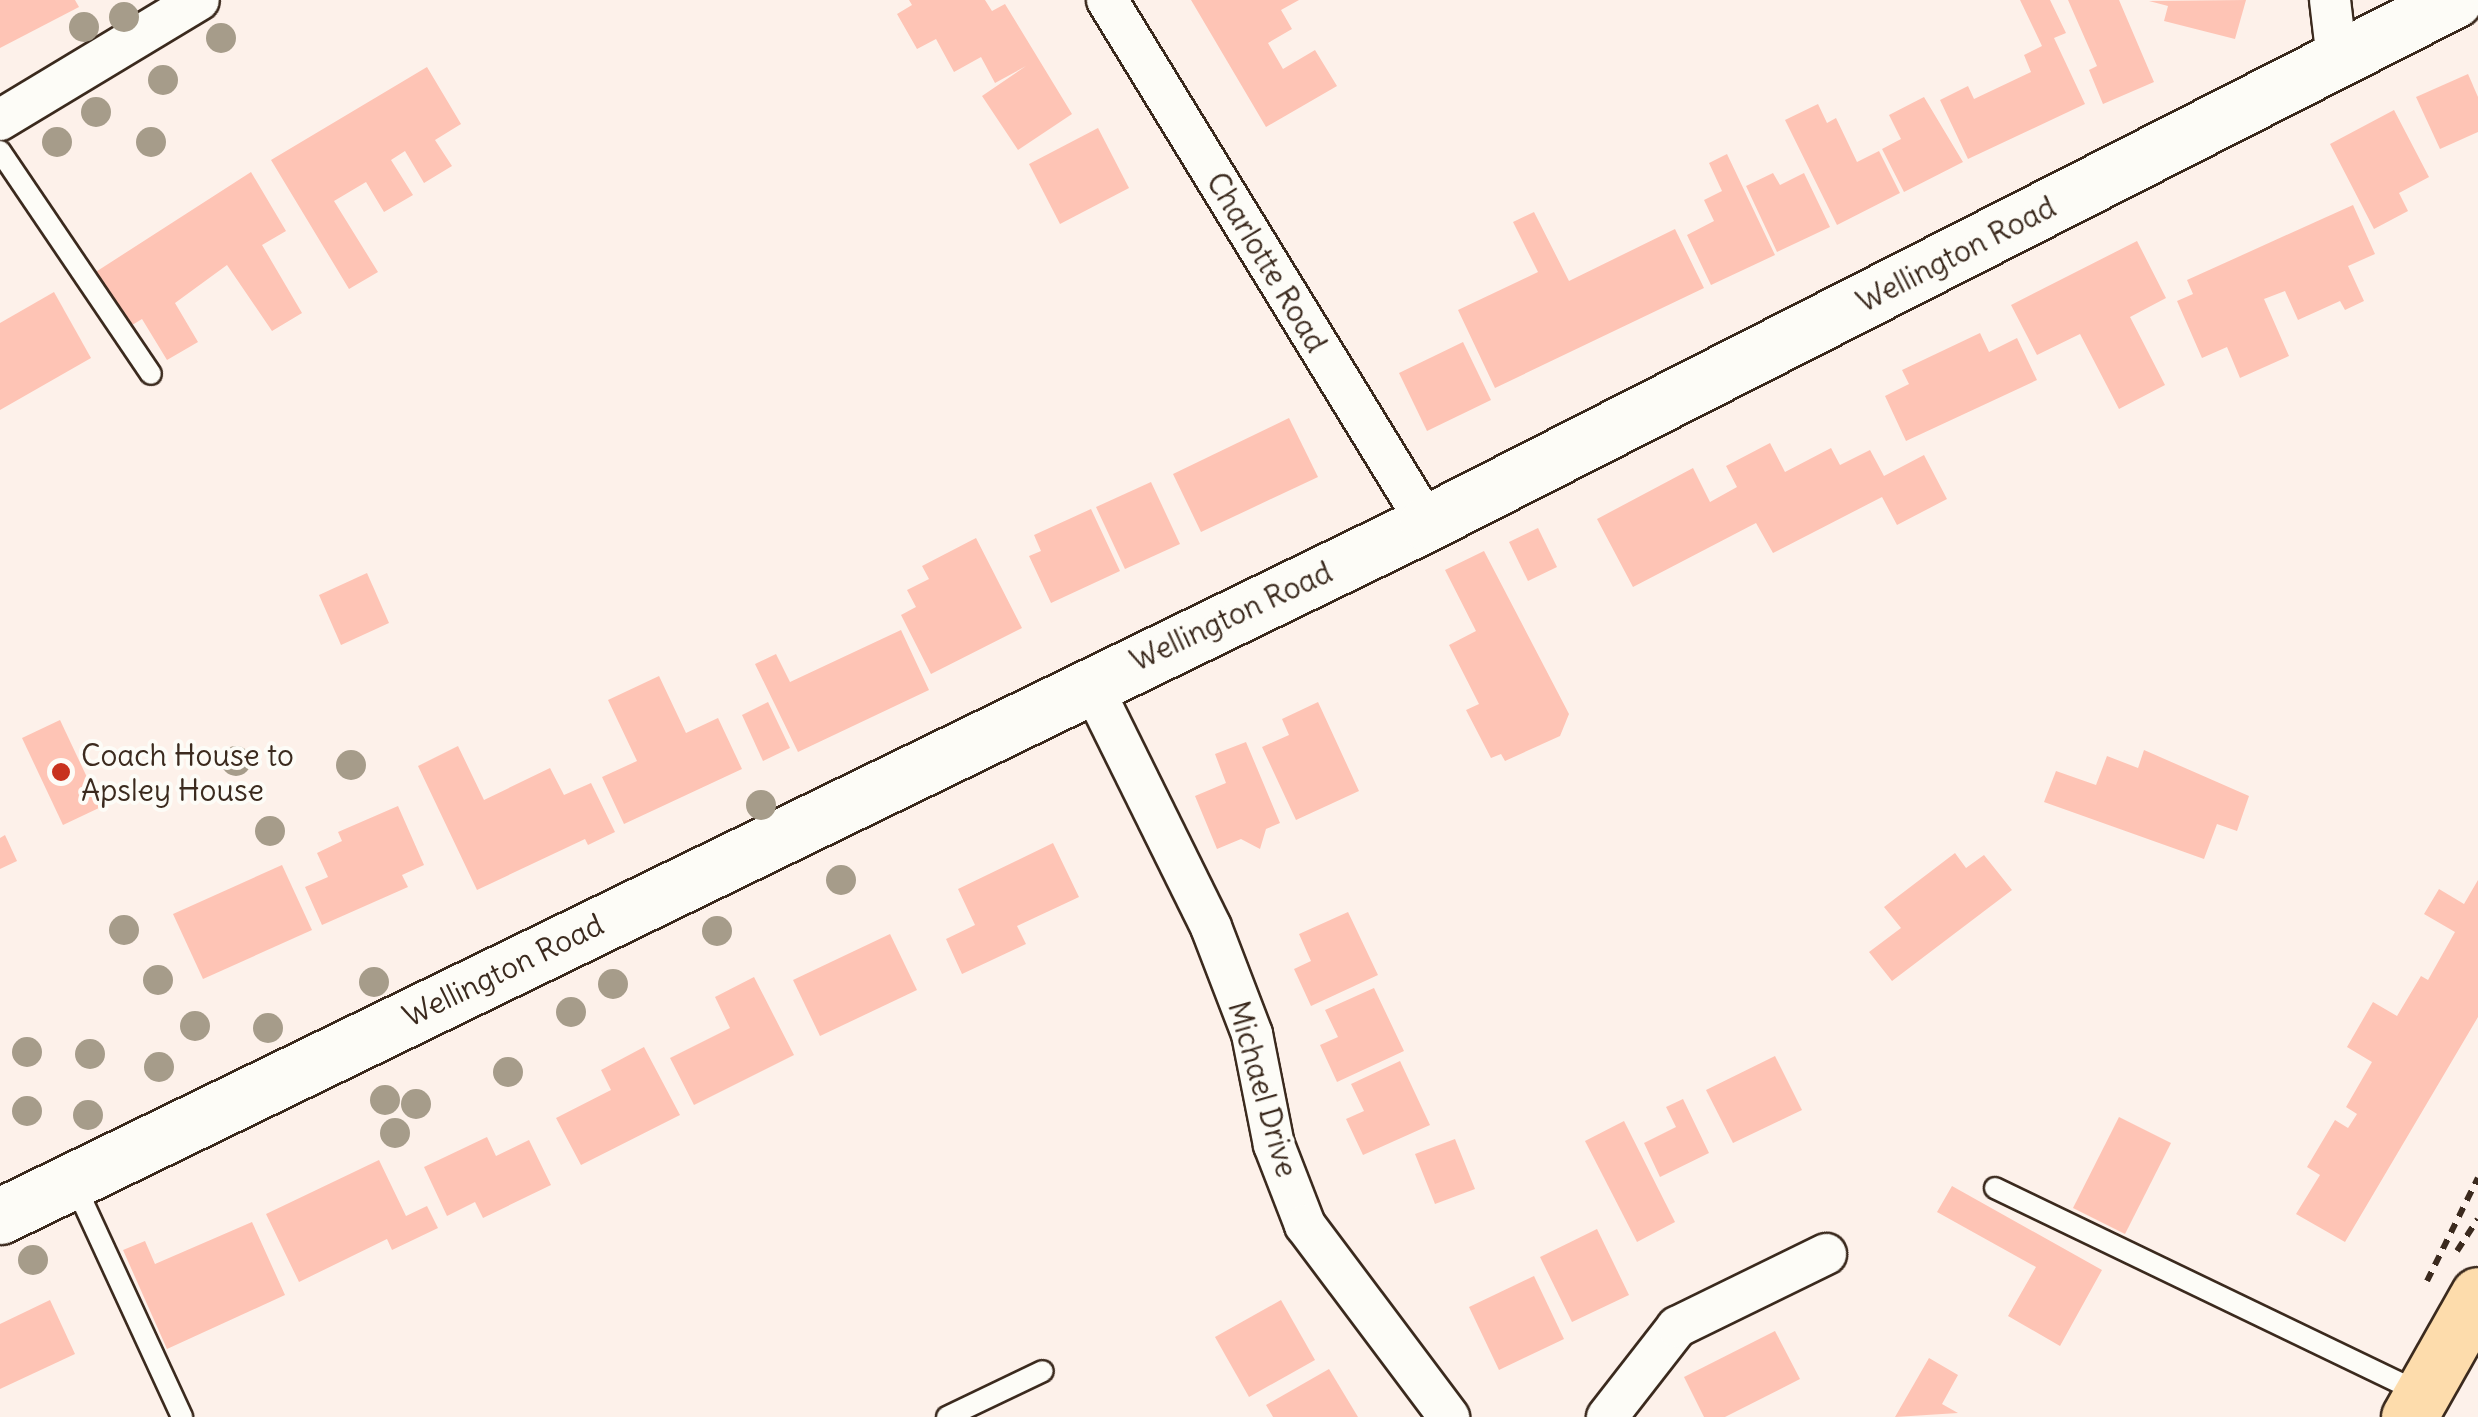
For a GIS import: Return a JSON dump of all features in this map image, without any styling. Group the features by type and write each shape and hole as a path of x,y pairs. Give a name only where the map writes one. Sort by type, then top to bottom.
{"highway":[{"path":"2416,1410 2478,1295"}],"street":[{"path":"0,120 199,0"},
{"name":"Charlotte Road","path":"1107,0 1427,523"},
{"path":"2330,0 2338,60"},
{"name":"Wellington Road","path":"0,1216 1090,682 1427,523 2454,0"},
{"name":"Michael Drive","path":"1090,682 1210,927 1252,1034 1274,1145 1305,1225 1448,1417"},
{"path":"1607,1417 1677,1326 1826,1254"}],"lane":[{"path":"0,151 150,374"},
{"path":"73,1181 182,1417"},
{"path":"1996,1188 2416,1410"},
{"path":"947,1417 1043,1370"}],"path":[{"path":"2454,1222 2478,1178"}],"building":[{"path":"0,0 75,0 79,7 0,48"},
{"path":"909,0 985,0 992,11 1005,4 1072,114 1018,150 982,96 1026,66 995,83 981,57 954,72 936,39 917,49 897,14 912,5"},
{"path":"1191,0 1299,0 1281,10 1292,29 1268,43 1283,69 1315,50 1337,86 1266,127"},
{"path":"2020,0 2050,0 2066,33 2054,38 2085,104 1968,159 1940,100 1968,86 1974,99 2031,72 2024,55 2042,46"},
{"path":"2068,0 2119,0 2154,82 2103,104 2089,70 2097,66"},
{"path":"2246,0 2235,39 2164,21 2168,6 2149,1"},
{"path":"427,67 461,124 435,140 452,166 424,183 405,151 391,160 413,195 384,212 366,182 334,201 378,272 349,289 271,160"},
{"path":"2468,74 2478,97 2478,132 2440,149 2416,97"},
{"path":"1924,97 1963,162 1904,192 1882,149 1901,139 1889,115"},
{"path":"1818,104 1827,123 1836,118 1857,162 1879,151 1900,193 1837,225 1785,120"},
{"path":"2394,110 2429,177 2399,193 2408,211 2374,229 2330,144"},
{"path":"1098,128 1129,188 1060,224 1029,164"},
{"path":"1727,154 1775,255 1711,285 1687,235 1714,221 1704,200 1722,191 1709,163"},
{"path":"251,172 286,231 262,245 302,313 272,331 227,265 175,303 198,342 167,360 142,319 124,330 91,275"},
{"path":"1773,173 1780,185 1804,173 1830,227 1777,252 1746,186"},
{"path":"2353,205 2375,254 2348,266 2364,301 2345,310 2340,301 2298,320 2285,291 2264,299 2289,356 2240,378 2227,347 2202,358 2177,301 2193,294 2187,280"},
{"path":"1534,212 1569,281 1675,229 1704,288 1495,388 1458,310 1538,272 1513,222"},
{"path":"2137,241 2166,298 2130,317 2165,385 2119,409 2080,334 2037,355 2011,305"},
{"path":"54,292 91,358 0,410 0,323"},
{"path":"1980,333 1989,352 2017,338 2037,380 1906,441 1885,396 1909,384 1902,370"},
{"path":"1463,342 1491,400 1427,431 1399,373"},
{"path":"1289,418 1318,477 1201,532 1173,474"},
{"path":"1770,443 1785,472 1831,448 1840,465 1870,450 1884,476 1924,455 1947,499 1897,525 1882,497 1773,553 1756,523 1633,587 1597,519 1693,468 1710,502 1737,487 1726,466"},
{"path":"1151,482 1180,544 1125,569 1096,507"},
{"path":"1091,509 1120,571 1051,603 1029,556 1041,551 1034,535"},
{"path":"1538,528 1557,567 1528,581 1509,542"},
{"path":"976,538 1022,628 931,674 901,615 916,607 907,590 929,579 922,566"},
{"path":"1484,551 1569,714 1560,736 1505,761 1501,754 1491,758 1466,710 1479,704 1449,645 1476,631 1445,570"},
{"path":"367,573 389,623 341,645 319,595"},
{"path":"901,630 929,690 798,752 755,664 776,654 790,682"},
{"path":"659,676 686,733 718,718 742,769 624,824 602,777 637,761 608,700"},
{"path":"768,702 790,748 763,761 742,715"},
{"path":"1318,702 1359,791 1296,820 1262,747 1289,735 1282,719"},
{"name":"Coach House to Apsley House","path":"60,720 101,807 63,825 22,738"},
{"path":"1246,742 1280,823 1266,829 1260,849 1241,839 1217,849 1195,796 1226,783 1215,754"},
{"path":"458,746 484,800 550,768 564,795 591,783 615,832 588,845 585,839 477,890 418,766"},
{"path":"2144,750 2249,796 2237,831 2217,824 2204,859 2044,802 2056,771 2096,785 2107,756 2138,768"},
{"path":"398,806 424,865 402,875 408,887 322,925 305,887 328,877 317,853 342,841 338,832"},
{"path":"5,835 17,861 0,869 0,838"},
{"path":"1053,843 1079,897 1017,926 1026,944 962,974 946,939 975,925 958,889"},
{"path":"1955,853 1966,868 1984,855 2012,890 1892,981 1869,952 1901,928 1884,907"},
{"path":"282,865 312,930 203,979 173,914"},
{"path":"2478,880 2478,1017 2345,1242 2296,1214 2320,1175 2307,1167 2335,1120 2348,1128 2357,1114 2346,1107 2372,1062 2347,1047 2373,1002 2397,1016 2421,976 2428,980 2455,932 2424,914 2439,889 2464,904"},
{"path":"1348,912 1378,975 1311,1006 1294,969 1311,961 1299,934"},
{"path":"890,934 917,990 820,1036 793,980"},
{"path":"754,977 794,1055 694,1105 670,1058 730,1028 715,997"},
{"path":"1374,988 1404,1051 1337,1082 1320,1045 1338,1037 1325,1010"},
{"path":"644,1047 680,1115 581,1165 556,1118 611,1090 601,1070"},
{"path":"1775,1056 1802,1110 1733,1143 1706,1090"},
{"path":"1400,1061 1430,1125 1363,1155 1346,1119 1364,1111 1351,1084"},
{"path":"1683,1099 1709,1153 1660,1177 1644,1143 1676,1127 1666,1107"},
{"path":"2119,1117 2171,1143 2125,1234 2073,1208"},
{"path":"1624,1121 1675,1222 1637,1242 1585,1141"},
{"path":"487,1137 496,1156 529,1140 551,1185 483,1218 475,1202 447,1216 424,1167"},
{"path":"1455,1139 1475,1189 1435,1204 1415,1154"},
{"path":"379,1160 406,1216 427,1206 438,1228 392,1250 387,1239 299,1282 266,1214"},
{"path":"1952,1186 2102,1270 2060,1346 2008,1316 2036,1267 1937,1212"},
{"path":"252,1222 285,1295 167,1349 123,1250 145,1241 155,1264"},
{"path":"1597,1229 1629,1295 1572,1322 1540,1257"},
{"path":"1534,1276 1564,1339 1499,1370 1469,1307"},
{"path":"50,1300 75,1354 0,1389 0,1324"},
{"path":"1281,1300 1315,1360 1249,1397 1215,1337"},
{"path":"1775,1331 1800,1379 1725,1417 1704,1417 1684,1377"},
{"path":"1929,1358 1958,1375 1942,1404 1958,1413 1895,1417"},
{"path":"1329,1369 1358,1417 1273,1417 1266,1405"}],"place":[{"name":"Coach House to Apsley House","path":"61,772"}]}
